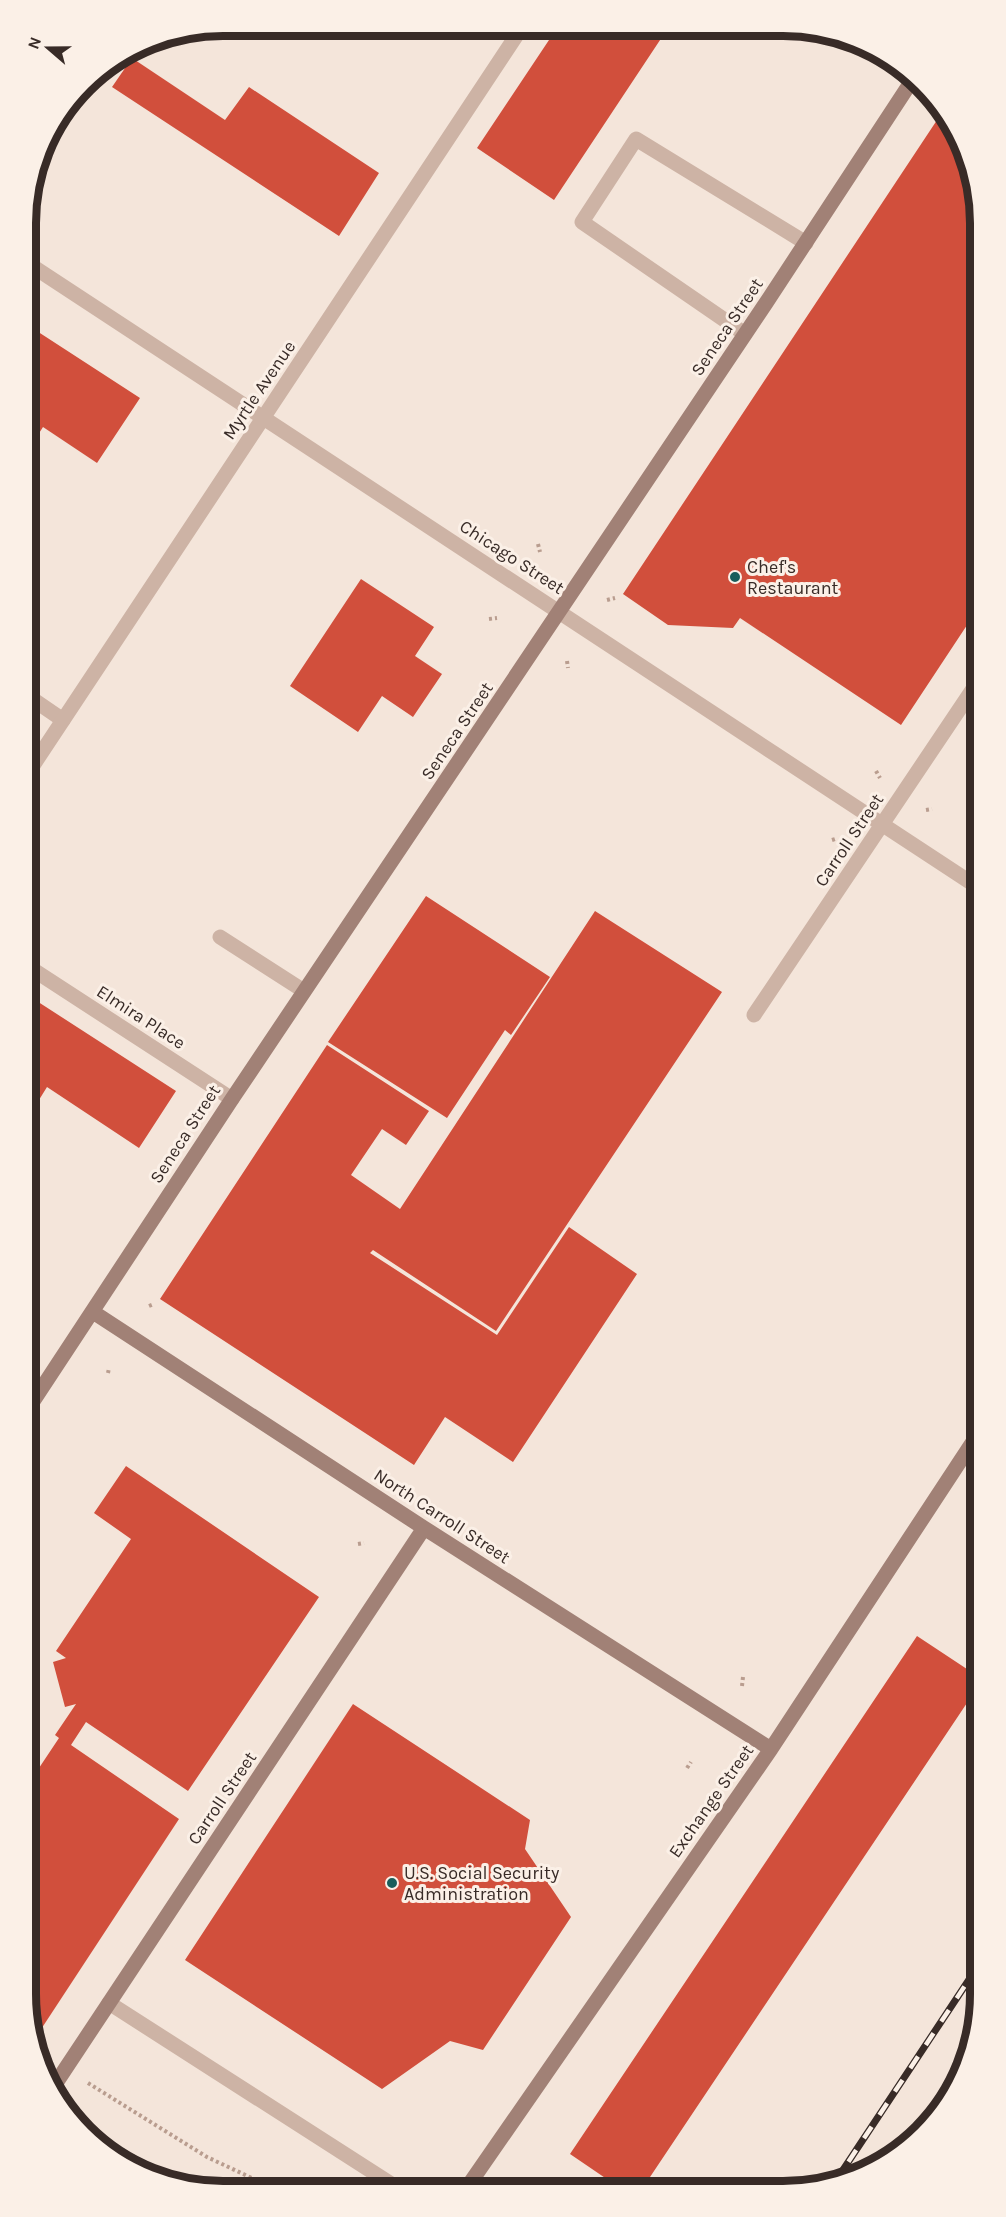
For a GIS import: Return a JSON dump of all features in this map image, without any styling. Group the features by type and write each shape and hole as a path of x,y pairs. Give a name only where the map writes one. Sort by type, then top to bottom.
{"street":[{"name":"Myrtle Avenue","path":"36,761 516,36"},
{"name":"Seneca Street","path":"36,1397 232,1099 806,243 909,85"},
{"path":"745,334 582,222 636,139 806,243"},
{"name":"Chicago Street","path":"36,269 970,882"},
{"name":"Carroll Street","path":"754,1015 970,693"},
{"path":"36,701 63,720"},
{"path":"220,937 304,991"},
{"name":"Elmira Place","path":"36,972 232,1099"},
{"name":"North Carroll Street","path":"93,1312 424,1528 771,1749"},
{"name":"Exchange Street","path":"471,2181 771,1749 970,1446"},
{"name":"Carroll Street","path":"57,2081 424,1528"},
{"path":"109,2003 387,2181"}],"path":[{"path":"538,543 540,552"},
{"path":"607,600 615,598"},
{"path":"489,619 496,618"},
{"path":"567,661 568,668"},
{"path":"876,771 880,778"},
{"path":"926,810 932,809"},
{"path":"149,1306 154,1304"},
{"path":"358,1544 364,1543"},
{"path":"742,1686 743,1677"},
{"path":"687,1768 691,1762"},
{"path":"88,2084 207,2157 258,2181"}],"building":[{"path":"552,36 663,36 554,200 477,148"},
{"path":"133,59 225,120 249,87 379,173 339,236 112,87"},
{"path":"938,119 956,151 964,174 970,223 970,621 901,725 740,618 733,628 668,625 623,594"},
{"path":"36,330 140,398 97,463 43,427 36,438"},
{"path":"361,579 434,627 415,656 442,674 413,717 382,696 358,732 290,686"},
{"path":"426,896 550,977 511,1035 505,1030 447,1118 328,1042"},
{"path":"595,911 722,992 496,1331 373,1250 370,1253 497,1335 569,1227 637,1274 513,1462 445,1417 414,1465 160,1299 327,1045 429,1111 406,1145 382,1129 351,1175 400,1209"},
{"path":"36,1001 176,1091 139,1148 47,1087 36,1105"},
{"path":"126,1466 319,1597 188,1791 86,1722 71,1745 179,1819 40,2031 36,1994 36,1772 59,1738 55,1735 76,1704 65,1707 53,1662 66,1658 56,1651 131,1539 94,1513"},
{"path":"917,1636 970,1671 970,1698 647,2181 610,2181 570,2154"},
{"name":"U.S. Social Security Administration","path":"353,1704 530,1820 525,1849 571,1917 483,2050 450,2041 382,2089 185,1960"}],"railway":[{"path":"842,2172 970,1978"}],"place":[{"name":"Chef's Restaurant","path":"735,577"},
{"name":"U.S. Social Security Administration","path":"392,1883"}]}
